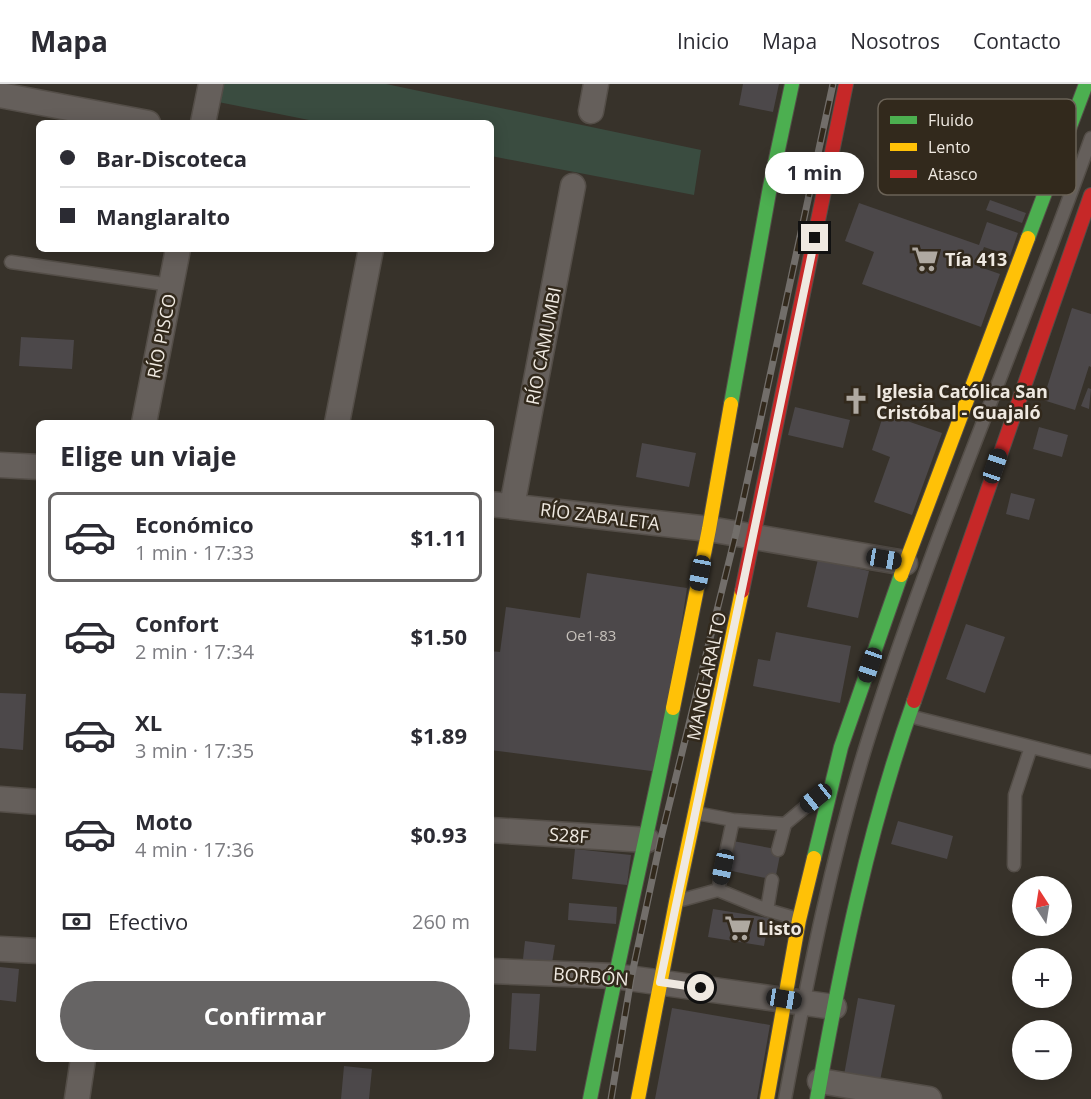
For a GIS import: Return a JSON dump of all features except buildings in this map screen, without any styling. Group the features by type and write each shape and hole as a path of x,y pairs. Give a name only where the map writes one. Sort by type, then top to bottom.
{"main road":[{"name":"MANGLARALTO","path":"590,1099 614,976 647,840 709,529 770,187 792,84"},
{"name":"MANGLARALTO","path":"638,1099 675,902 754,536 846,84"},
{"path":"1076,110 1086,84"},
{"path":"819,1090 813,1004 799,920 841,747 905,563 1044,195"},
{"path":"767,1099 813,1004 873,831 907,715 1091,195"}],"street":[{"path":"204,120 211,84"},
{"path":"591,111 596,84"},
{"path":"0,95 132,120"},
{"name":"RÍO CAMUMBI","path":"501,505 573,186"},
{"name":"RÍO PISCO","path":"145,420 177,252"},
{"path":"338,420 370,252"},
{"path":"0,465 36,467"},
{"name":"RÍO ZABALETA","path":"501,505 709,529 905,563"},
{"path":"0,799 36,802"},
{"name":"S28F","path":"494,830 647,840"},
{"path":"0,949 36,951"},
{"name":"BORBÓN","path":"494,971 614,976 813,1004"},
{"path":"76,1099 82,1062"},
{"path":"819,1090 929,1099"}],"lane":[{"path":"1076,178 1091,138"},
{"path":"940,587 1008,416 1091,180"},
{"path":"785,1099 813,1004 846,814 887,682 1069,195"},
{"path":"11,262 171,285"},
{"path":"907,715 1091,762"},
{"path":"1014,865 1015,795 1031,747"},
{"path":"778,850 784,824 832,785"},
{"path":"695,813 733,820 784,824"},
{"path":"718,890 733,820"},
{"path":"767,910 772,880"},
{"path":"675,902 718,890 799,920"}],"green space":[{"path":"211,84 386,84 701,150 694,195 494,157 494,120 309,120 208,100"}],"railway":[{"path":"611,1099 631,979 661,838 736,533 833,84"}],"traffic: fast":[{"path":"731,404 770,187 792,84"},
{"path":"1076,111 1086,84"},
{"path":"1028,238 1044,195"},
{"path":"814,858 841,747 901,575"},
{"path":"817,1099 836,998 869,848 914,701"},
{"path":"590,1099 673,708"}],"traffic: slow":[{"path":"901,575 1028,238"},
{"path":"673,708 709,529 731,404"},
{"path":"638,1099 676,902 742,591"},
{"path":"767,1099 799,920 814,858"}],"traffic: jam":[{"path":"742,591 846,84"},
{"path":"914,701 1091,195"}],"place":[{"name":"Tía 413","path":"925,259"},
{"name":"Iglesia Católica San Cristóbal - Guajaló","path":"856,401"},
{"name":"Listo","path":"738,928"}],"route":[{"path":"701,988 660,982 815,238"}]}
